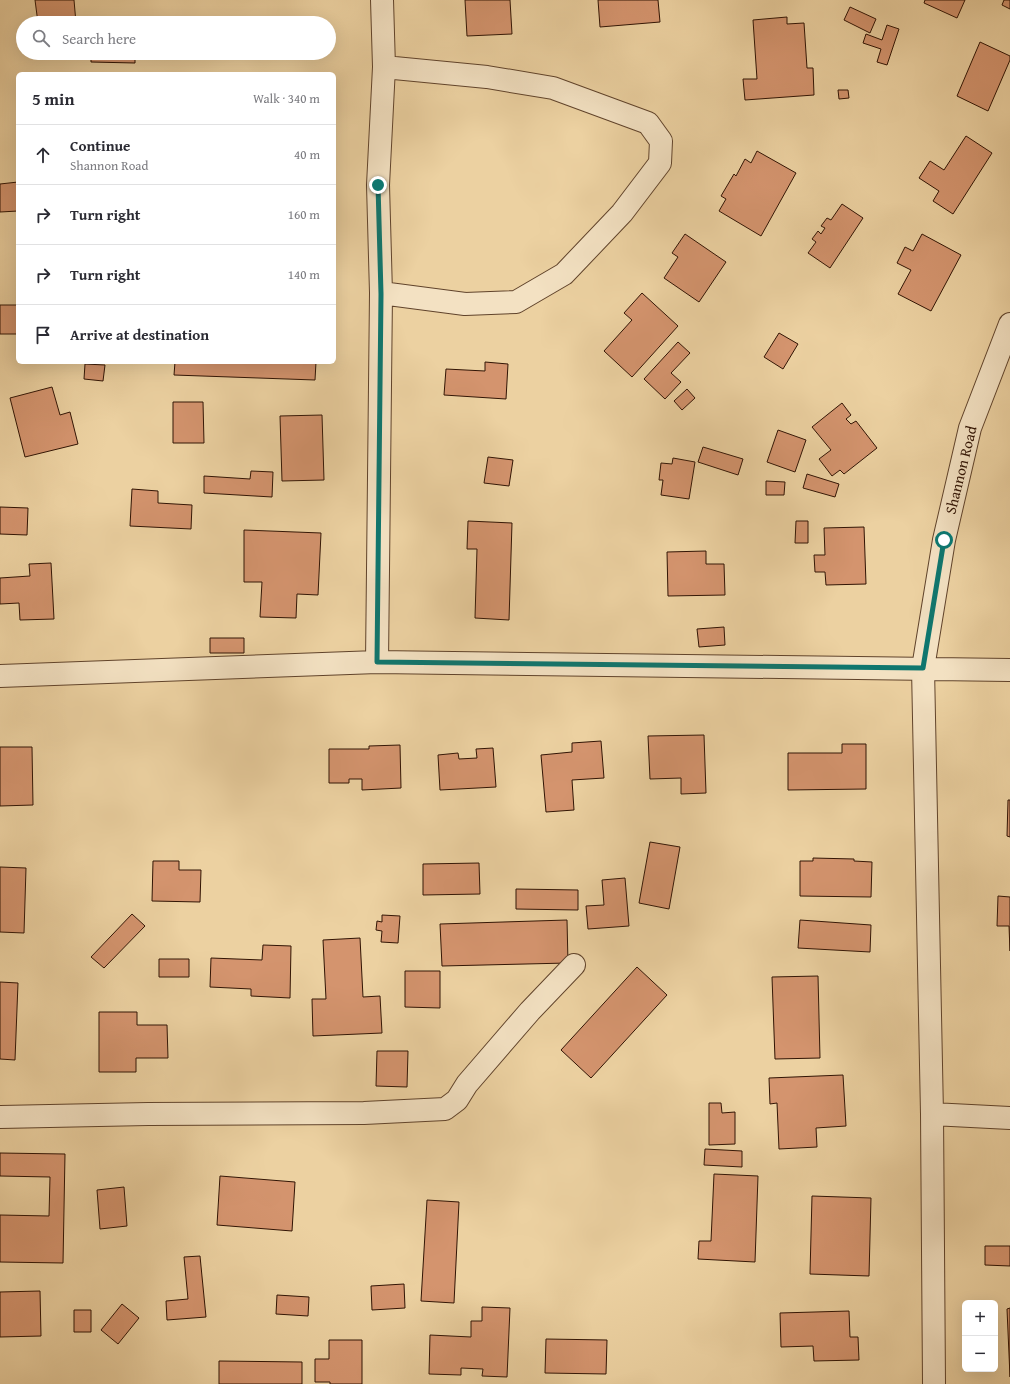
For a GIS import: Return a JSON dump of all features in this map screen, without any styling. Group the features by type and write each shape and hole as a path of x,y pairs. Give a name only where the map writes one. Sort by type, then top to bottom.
{"street":[{"path":"377,662 381,294 378,185 384,67 382,0"},
{"path":"381,294 465,304 516,302 564,274 622,213 660,163 662,140 648,123 553,88 487,77 384,67"},
{"name":"Shannon Road","path":"934,1384 932,1114 923,668 944,540 970,428 1010,324"},
{"path":"0,676 377,662 1010,670"},
{"path":"0,1118 148,1114 364,1113 445,1109 457,1100 467,1084 530,1011 574,965"},
{"path":"932,1114 1010,1118"}],"building":[{"path":"35,0 74,0 75,16 37,16"},
{"path":"465,0 510,0 512,34 467,36"},
{"path":"598,0 658,0 660,22 600,27"},
{"path":"925,0 965,0 957,18 924,3"},
{"path":"1004,0 1010,0 1010,9 1002,5"},
{"path":"850,7 876,19 870,33 844,20"},
{"path":"787,17 787,24 804,23 807,68 813,68 814,95 745,100 743,79 757,79 753,20"},
{"path":"887,25 899,29 887,65 877,62 881,49 863,43 866,34 882,40"},
{"path":"980,42 1010,56 1010,60 988,111 957,96"},
{"path":"91,60 135,60 135,63 91,62"},
{"path":"838,90 848,90 849,98 839,99"},
{"path":"966,136 992,153 953,214 933,201 939,191 919,178 930,161 944,170"},
{"path":"757,151 796,173 761,236 719,211 726,199 721,196 734,174 736,176 745,159 751,163"},
{"path":"16,182 16,211 0,212 0,184"},
{"path":"842,204 863,218 830,268 808,253 816,242 812,239 818,231 821,234 825,228 821,226 827,218 831,220"},
{"path":"685,234 726,262 699,302 664,278 678,257 672,253"},
{"path":"922,234 961,255 931,311 898,294 911,270 897,263 905,247 913,251"},
{"path":"642,293 678,326 632,377 604,351 632,320 624,313"},
{"path":"0,305 16,305 16,334 0,334"},
{"path":"779,333 798,344 783,369 764,357"},
{"path":"678,342 690,353 671,373 681,382 665,399 644,379"},
{"path":"485,362 508,364 506,399 444,395 446,369 485,371"},
{"path":"85,364 105,365 103,381 84,379"},
{"path":"175,364 316,364 315,380 174,375"},
{"path":"52,387 60,415 70,412 78,444 25,457 10,398"},
{"path":"687,389 695,398 682,410 674,401"},
{"path":"173,402 203,402 204,443 173,443"},
{"path":"842,403 851,415 846,419 851,424 856,421 877,448 844,474 840,470 832,476 819,459 831,450 812,427"},
{"path":"322,415 324,480 282,481 280,416"},
{"path":"778,430 806,440 795,472 767,462"},
{"path":"703,447 743,459 738,475 698,462"},
{"path":"488,457 513,460 509,486 484,483"},
{"path":"673,458 695,462 689,499 661,495 663,480 659,480 661,463 672,464"},
{"path":"251,471 273,472 272,497 204,493 204,476 250,479"},
{"path":"807,474 839,484 835,497 803,488"},
{"path":"766,481 785,482 784,495 766,495"},
{"path":"132,489 158,491 158,503 192,505 191,529 130,526"},
{"path":"0,507 28,508 27,535 0,534"},
{"path":"468,521 512,523 509,620 475,618 477,549 467,549"},
{"path":"796,521 808,521 808,543 795,543"},
{"path":"864,527 866,584 826,585 825,572 815,572 814,555 825,555 824,528"},
{"path":"244,530 321,533 318,595 297,594 296,618 260,617 262,582 244,582"},
{"path":"706,551 706,564 724,564 725,595 668,596 667,552"},
{"path":"51,563 54,619 20,620 19,603 0,604 0,578 30,576 29,564"},
{"path":"724,627 725,645 699,647 697,629"},
{"path":"210,638 244,638 244,653 210,653"},
{"path":"704,735 706,793 681,794 681,778 650,779 648,736"},
{"path":"601,741 604,778 572,780 574,810 546,812 541,755 572,752 572,743"},
{"path":"842,744 866,744 866,789 788,790 788,753 842,753"},
{"path":"400,745 401,788 362,790 362,779 349,779 349,783 329,783 329,749 369,749 369,746"},
{"path":"0,747 32,747 33,805 0,806"},
{"path":"493,748 496,787 440,790 438,755 458,753 459,759 477,758 476,749"},
{"path":"1008,800 1010,800 1010,837 1007,836"},
{"path":"650,842 680,847 669,909 639,903"},
{"path":"813,858 854,859 854,861 872,862 871,897 800,896 800,861 813,861"},
{"path":"153,861 179,861 179,870 201,870 200,902 152,901"},
{"path":"479,863 480,894 423,895 423,864"},
{"path":"0,867 26,868 24,933 0,932"},
{"path":"625,878 629,926 588,929 586,906 604,905 602,880"},
{"path":"516,889 578,890 578,910 516,909"},
{"path":"998,896 1010,897 1010,951 1009,926 997,926"},
{"path":"132,914 145,926 104,968 91,957"},
{"path":"382,915 400,916 398,943 381,942 382,931 376,930 377,921 382,922"},
{"path":"567,920 568,963 442,966 440,924"},
{"path":"800,920 871,925 870,952 798,948"},
{"path":"360,938 363,997 380,996 382,1033 313,1036 312,999 326,999 323,940"},
{"path":"263,945 291,946 290,998 251,996 251,989 210,987 211,958 262,960"},
{"path":"159,959 189,959 189,977 159,977"},
{"path":"637,967 667,995 591,1078 561,1050"},
{"path":"405,971 440,971 440,1008 405,1007"},
{"path":"818,976 820,1058 775,1059 772,977"},
{"path":"0,982 18,983 15,1060 0,1059"},
{"path":"99,1012 137,1012 137,1025 167,1025 168,1058 136,1058 136,1072 99,1072"},
{"path":"377,1051 408,1051 407,1087 376,1086"},
{"path":"843,1075 846,1126 816,1128 817,1147 779,1149 777,1103 770,1104 769,1078"},
{"path":"709,1103 721,1103 722,1113 735,1112 735,1144 709,1145"},
{"path":"705,1149 742,1151 742,1167 704,1165"},
{"path":"0,1153 65,1154 63,1263 0,1262 0,1215 49,1216 50,1177 0,1176"},
{"path":"714,1174 758,1176 755,1262 698,1259 699,1241 711,1241"},
{"path":"220,1176 295,1182 292,1231 217,1225"},
{"path":"124,1187 127,1226 100,1229 97,1190"},
{"path":"812,1196 871,1198 869,1276 810,1274"},
{"path":"427,1200 459,1202 454,1303 421,1301"},
{"path":"985,1246 1010,1246 1010,1266 985,1265"},
{"path":"200,1256 206,1317 167,1320 166,1301 188,1299 184,1257"},
{"path":"404,1284 405,1308 372,1310 371,1286"},
{"path":"40,1291 41,1336 0,1337 0,1292"},
{"path":"277,1295 309,1297 308,1316 276,1314"},
{"path":"122,1304 139,1318 118,1344 101,1330"},
{"path":"482,1307 510,1308 507,1377 482,1376 483,1369 461,1368 461,1375 429,1374 430,1335 471,1337 471,1321 482,1321"},
{"path":"1010,1308 1010,1377 1007,1309"},
{"path":"74,1310 91,1310 91,1332 74,1332"},
{"path":"849,1311 850,1337 858,1337 859,1360 814,1361 813,1346 781,1347 780,1313"},
{"path":"546,1339 607,1340 606,1374 545,1373"},
{"path":"329,1340 362,1340 362,1384 330,1384 330,1382 315,1382 315,1359 329,1359"},
{"path":"219,1361 302,1362 302,1384 219,1384"}],"route":[{"path":"378,185 381,294 377,662 923,668 944,540"}]}
